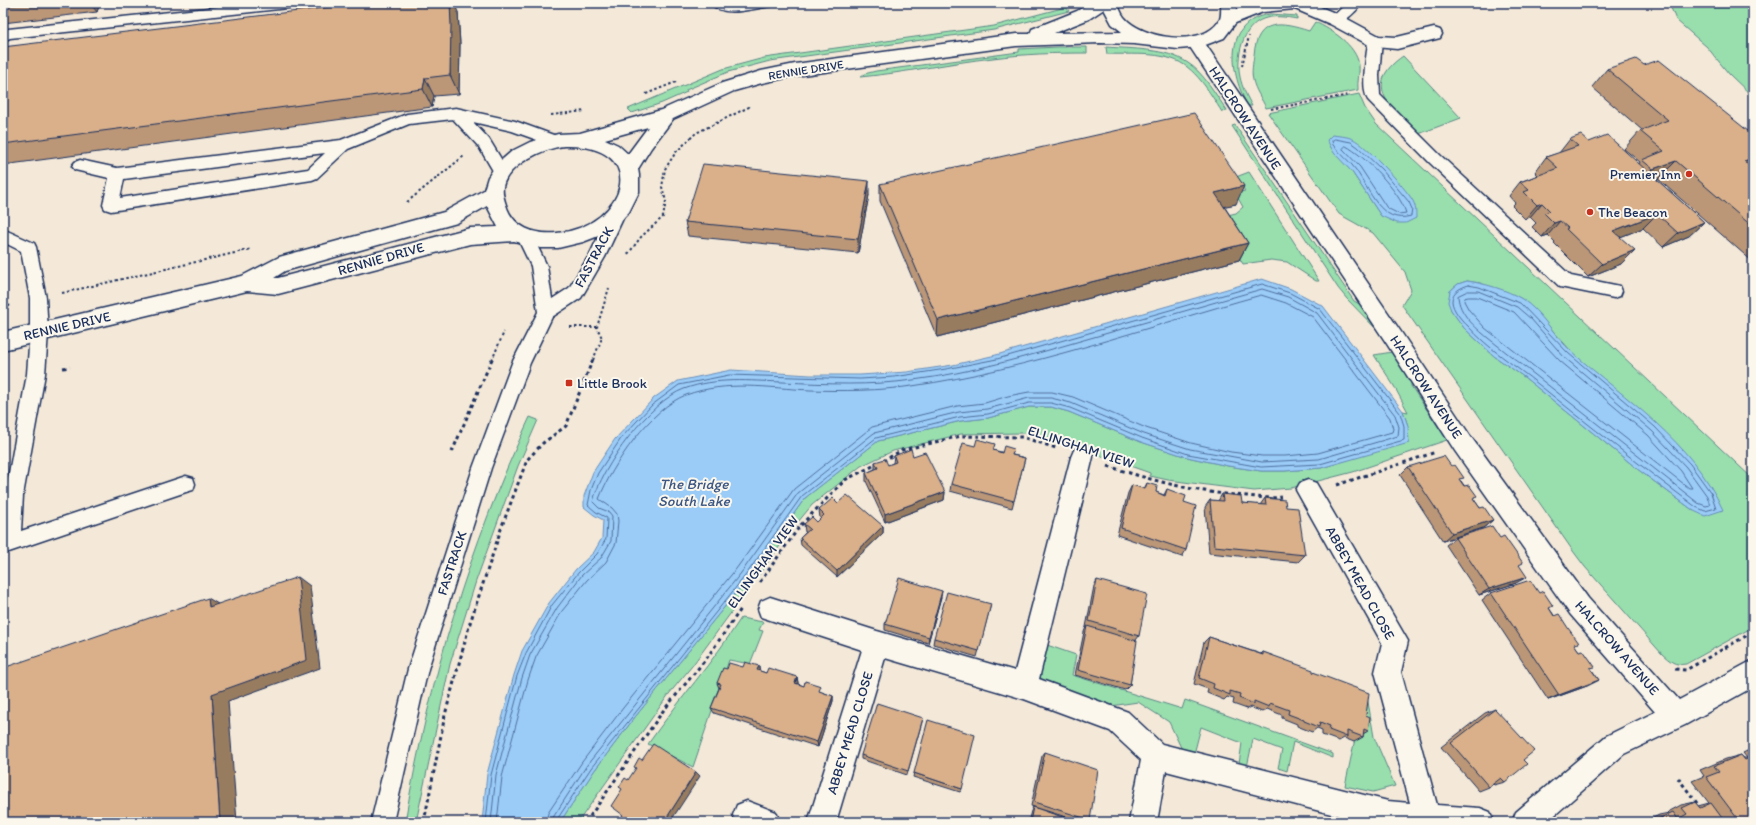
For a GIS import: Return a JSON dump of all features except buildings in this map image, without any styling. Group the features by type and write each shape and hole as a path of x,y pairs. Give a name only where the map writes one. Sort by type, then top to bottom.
{"street":[{"name":"RENNIE DRIVE","path":"1016,40 1072,20 1102,3"},
{"name":"RENNIE DRIVE","path":"1109,3 1111,11 1120,23 1134,33 1152,40"},
{"path":"1228,21 1231,12 1229,3"},
{"path":"1228,21 1259,7 1293,4 1310,8 1376,41 1397,43 1434,34"},
{"name":"RENNIE DRIVE","path":"247,283 278,286 470,236 521,235 537,240 553,240 575,237 595,230 618,212 626,202 631,185 629,168 645,143 667,115 728,87 761,77 795,70 1016,40 1107,37 1134,38 1174,44 1196,43 1214,36 1226,25 1228,21"},
{"name":"HALCROW AVENUE","path":"1196,43 1245,119 1394,338 1463,444 1579,606 1676,716"},
{"path":"521,235 498,215 494,193 494,185 501,172 515,158 533,148 554,141 579,139 667,115"},
{"path":"579,139 602,144 618,153 629,168"},
{"name":"RENNIE DRIVE","path":"3,341 247,283 279,264 450,218 494,193"},
{"path":"1024,686 1082,457"},
{"name":"ABBEY MEAD CLOSE","path":"1308,490 1395,641 1388,672 1427,818"},
{"path":"770,609 877,643 1024,686 1119,721 1155,755 1387,818 1427,818 1480,822"},
{"name":"ABBEY MEAD CLOSE","path":"822,822 877,643"},
{"path":"1526,822 1615,745 1676,716 1753,673"},
{"path":"1143,822 1155,755"}],"lane":[{"path":"3,36 8,34 297,3"},
{"path":"718,3 731,8 765,3"},
{"path":"1336,20 1355,3"},
{"path":"1376,41 1372,75 1373,96 1435,159 1566,282 1614,291"},
{"path":"456,114 484,143 501,172"},
{"path":"80,166 117,174 343,145 407,119 456,114 515,126 554,141"},
{"path":"117,174 111,205 312,174 343,145"},
{"name":"FASTRACK","path":"382,822 418,669 477,483 521,363 546,312 575,293 596,257 618,212"},
{"path":"3,235 28,247 38,298 39,333 36,374 14,495 7,544 186,484"},
{"path":"521,235 539,266 546,312"}],"path":[{"path":"1244,72 1242,65 1250,34"},
{"path":"1268,109 1373,90"},
{"path":"624,259 641,237 663,216 666,201 662,187 666,169 676,152 696,133 754,105"},
{"path":"424,822 445,715 470,623 502,526 527,460 543,443 566,426 602,338 597,328 610,286"},
{"path":"569,327 597,328"},
{"path":"452,452 504,332"},
{"name":"ELLINGHAM VIEW","path":"755,588 800,526 845,480 902,450 961,436 1022,437 1148,480"},
{"name":"ELLINGHAM VIEW","path":"586,822 663,710 706,659 745,603"},
{"path":"1674,669 1686,670 1753,632"},
{"path":"1678,778 1702,810"}],"green space":[{"path":"1669,3 1746,3 1753,10 1753,97 1729,74 1707,47 1676,20"},
{"path":"1066,7 1069,11 994,30 770,61 728,72 686,90 687,92 662,103 632,113 628,109 723,69 764,58 994,26"},
{"path":"1270,14 1297,16 1297,19 1276,17 1263,19 1256,23 1245,36 1240,52 1239,69 1242,84 1252,106 1248,106 1237,80 1234,65 1234,51 1237,38 1244,27 1255,19"},
{"path":"1315,22 1336,34 1353,51 1359,65 1358,90 1266,108 1255,87 1252,77 1256,43 1260,34 1265,29 1280,25 1309,31"},
{"path":"1087,47 1087,53 1040,54 1005,57 860,77 864,74 876,71 1019,52 1019,49"},
{"path":"1106,47 1148,50 1170,54 1179,58 1194,67 1199,72 1227,111 1222,112 1195,74 1180,63 1172,59 1156,55 1107,54"},
{"path":"1403,56 1461,118 1416,135 1398,116 1385,97 1382,87 1384,77 1391,67"},
{"path":"1359,94 1365,108 1376,124 1753,479 1753,627 1686,664 1676,664 1662,654 1585,567 1573,551 1402,305 1411,290 1405,272 1373,233 1339,214 1268,113","holes":["1330,146 1412,199 1381,216 1352,172","1467,281 1480,283 1522,299 1537,313 1571,351 1694,511 1640,471 1524,377 1494,356 1464,328 1451,310 1450,291 1458,284"]},
{"path":"1235,125 1354,301 1365,307 1379,332 1338,288 1232,126"},
{"path":"1249,172 1319,281 1316,281 1287,262 1271,260 1243,264 1215,218 1236,213 1243,207 1235,193 1245,191 1236,177"},
{"path":"1392,352 1412,379 1411,386 1447,440 1353,472 1291,488 1254,491 1168,480 1150,476 1150,473 1053,439 1023,433 961,434 893,451 861,466 812,505 793,528 692,666 669,694 578,822 560,822 594,771 635,717 748,578 805,498 878,441 961,421 988,418 1029,407 1051,407 1069,412 1141,442 1187,457 1228,466 1261,471 1321,468 1373,452 1408,426 1403,411 1408,412 1394,386 1374,355"},
{"path":"530,417 538,420 518,466 476,581 450,664 416,822 405,822 426,718 454,615 488,514"},
{"path":"741,618 763,622 759,630 763,631 750,664 729,660 693,767 648,744 719,650"},
{"path":"1047,645 1076,655 1072,675 1182,709 1185,700 1333,754 1333,758 1293,742 1287,771 1278,768 1282,750 1253,739 1247,767 1239,764 1242,743 1201,727 1193,758 1184,754 1169,722 1138,702 1104,707 1039,681 1040,665 1043,665"},
{"path":"1367,696 1374,737 1395,786 1373,792 1345,786 1356,734"}],"water":[{"path":"1332,135 1353,139 1375,157 1409,195 1415,205 1416,218 1406,223 1397,223 1381,216 1352,172 1334,153 1327,140"},
{"name":"The Bridge South Lake","path":"1262,279 1291,289 1323,306 1403,411 1408,426 1409,443 1321,468 1261,471 1228,466 1187,457 1141,442 1069,412 1051,407 1029,407 988,418 961,421 878,441 805,498 748,578 635,717 594,771 560,822 482,822 487,774 522,651 549,603 576,569 594,552 602,538 603,520 584,507 584,496 593,472 615,439 654,398 678,381 731,370 810,375 860,375 907,372 953,365 996,355"},
{"path":"1467,281 1488,285 1503,290 1529,304 1572,352 1656,423 1676,442 1710,485 1723,510 1705,516 1694,511 1640,471 1524,377 1494,356 1464,328 1451,310 1448,302 1450,291 1458,284"}],"place":[{"name":"Premier Inn","path":"1689,174"},
{"name":"The Beacon","path":"1590,212"},
{"name":"Little Brook","path":"569,383"}]}
